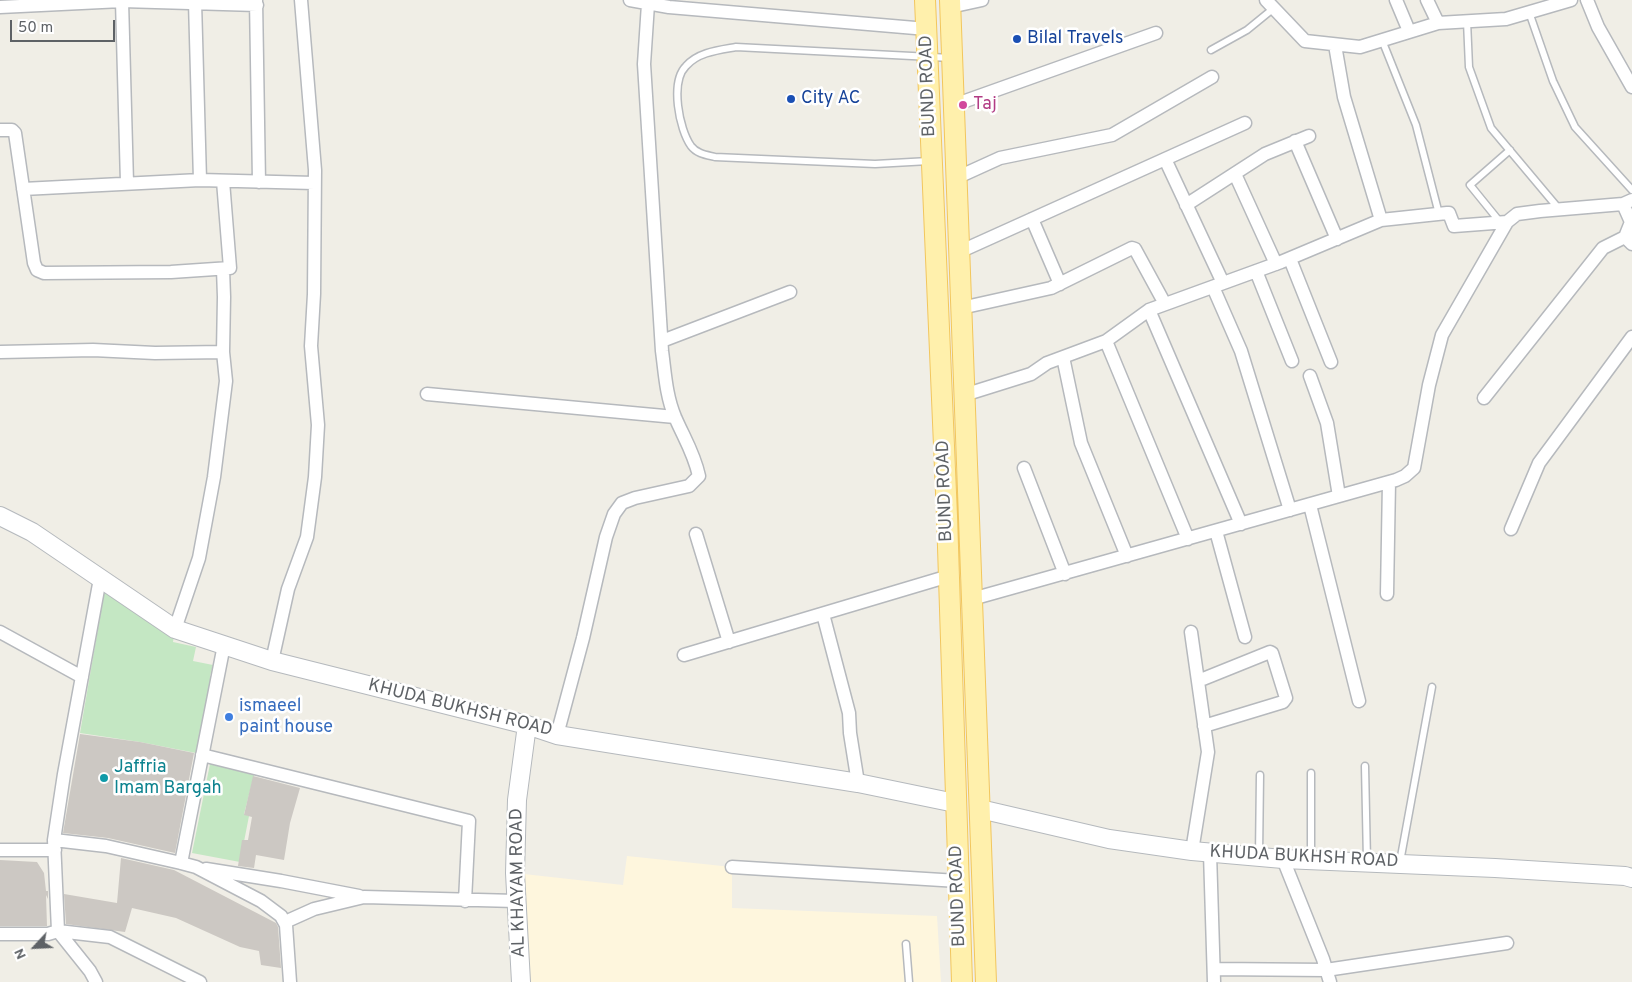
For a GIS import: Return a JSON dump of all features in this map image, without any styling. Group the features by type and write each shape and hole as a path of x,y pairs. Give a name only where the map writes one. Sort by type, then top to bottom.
{"main road":[{"name":"BUND ROAD","path":"926,0 949,576 962,982"},
{"name":"BUND ROAD","path":"950,3 986,982"}],"street":[{"path":"272,661 288,589 307,537 315,477 318,425 311,346 314,294 312,119 301,0"},
{"path":"630,0 669,7 927,29"},
{"path":"950,3 982,0"},
{"path":"1396,0 1410,32"},
{"path":"1427,0 1438,23"},
{"path":"1270,4 1305,41 1360,47 1438,23 1506,19 1571,0"},
{"path":"1587,0 1598,28 1632,87"},
{"path":"0,7 122,1 257,2 260,182"},
{"path":"122,1 128,183"},
{"path":"196,2 200,180"},
{"path":"557,735 583,638 604,545 614,514 622,503 635,498 689,486 699,476 689,443 675,417 666,387 644,64 648,4"},
{"path":"954,105 1156,33"},
{"path":"1335,45 1344,97 1382,220"},
{"path":"956,178 1000,158 1112,135 1212,77"},
{"path":"959,252 1245,123"},
{"path":"0,130 12,130 16,133 22,189 34,263 37,270 44,273 171,272 230,268 223,181"},
{"path":"1186,205 1265,154 1309,136"},
{"path":"1295,142 1337,239"},
{"path":"1165,159 1186,205 1218,285 1241,350 1290,510"},
{"path":"1235,174 1276,264"},
{"path":"22,189 200,180 314,183"},
{"path":"964,395 1031,374 1047,363 1106,341 1149,310 1290,259 1382,220 1448,213 1452,225 1455,227 1504,223 1518,214 1628,202 1630,222 1628,240 1602,248 1484,398"},
{"path":"1032,219 1060,284"},
{"path":"972,599 1310,505 1405,476 1414,468 1429,385 1442,335 1504,223"},
{"path":"961,308 1051,288 1132,248 1135,250 1165,304"},
{"path":"1290,259 1331,362"},
{"path":"175,629 199,558 214,477 226,381 223,352 223,269"},
{"path":"1256,271 1292,361"},
{"path":"662,341 790,292"},
{"path":"1149,310 1241,524"},
{"path":"1511,529 1539,463 1632,337"},
{"path":"1106,341 1188,539"},
{"path":"0,352 94,350 155,353 223,352"},
{"path":"1063,357 1081,442 1127,556"},
{"path":"1310,376 1327,423 1339,496"},
{"path":"427,394 675,417"},
{"path":"1024,468 1065,574"},
{"path":"1388,482 1388,594"},
{"path":"1310,505 1359,701"},
{"name":"KHUDA BUKHSH ROAD","path":"0,516 32,532 175,629 272,661 527,725 557,735 858,783 956,803"},
{"path":"1216,531 1244,637"},
{"path":"696,534 729,642"},
{"path":"684,655 949,576"},
{"path":"96,982 90,971 58,931 54,845 99,584"},
{"path":"824,614 849,713 850,733 858,783"},
{"path":"0,632 82,677"},
{"path":"1191,632 1208,752 1201,852 1214,976 1328,976 1507,943"},
{"path":"180,862 224,645"},
{"path":"1198,681 1270,652 1272,653 1286,698 1283,702 1204,726"},
{"name":"AL KHAYAM ROAD","path":"521,982 516,901 517,800 527,725"},
{"path":"202,755 469,821 465,901"},
{"name":"KHUDA BUKHSH ROAD","path":"980,809 1109,839 1201,852 1282,859 1515,869 1632,878"},
{"path":"0,850 54,845 106,846 196,867 364,897 516,901"},
{"path":"1282,859 1328,976"},
{"path":"196,867 261,901 281,916 288,928 290,982"},
{"path":"732,867 958,881"},
{"path":"285,922 314,909 364,897"},
{"path":"0,934 48,934 58,931 110,937 200,982"}],"lane":[{"path":"1211,50 1247,30 1270,4"},
{"path":"1528,12 1552,81 1575,127 1632,190"},
{"path":"1468,21 1469,67 1491,128 1559,209"},
{"path":"1382,40 1416,125 1439,214"},
{"path":"932,160 875,164 715,157 702,154 692,148 684,132 678,108 678,81 685,66 696,58 712,52 736,47 952,58"},
{"path":"1504,223 1470,185 1510,150"},
{"path":"1400,864 1432,687"},
{"path":"1365,766 1367,862"},
{"path":"1311,773 1311,860"},
{"path":"1259,857 1260,775"},
{"path":"906,944 909,982"}],"shaded area":[{"path":"627,856 732,867 732,908 937,916 941,982 522,982 515,873 623,885"}],"green space":[{"path":"106,582 175,629 173,642 196,647 193,661 213,665 210,676 216,677 201,754 80,733"},
{"path":"210,764 254,775 244,814 249,816 240,862 192,853"}],"building":[{"path":"80,734 140,742 194,753 175,853 108,838 63,833"},
{"path":"253,776 300,788 290,823 284,860 256,855 254,868 238,866 242,840 248,840 252,817 244,815"},
{"path":"121,858 174,870 276,923 278,927 281,968 261,965 259,951 240,947 176,918 132,908 125,932 66,924 64,894 117,903"},
{"path":"0,860 37,862 44,873 46,891 48,891 48,899 46,895 47,926 0,926"}],"place":[{"name":"Bilal Travels","path":"1017,39"},
{"name":"City AC","path":"791,99"},
{"name":"Taj","path":"963,105"},
{"name":"ismaeel paint house","path":"229,717"},
{"name":"Jaffria Imam Bargah","path":"104,778"}]}
